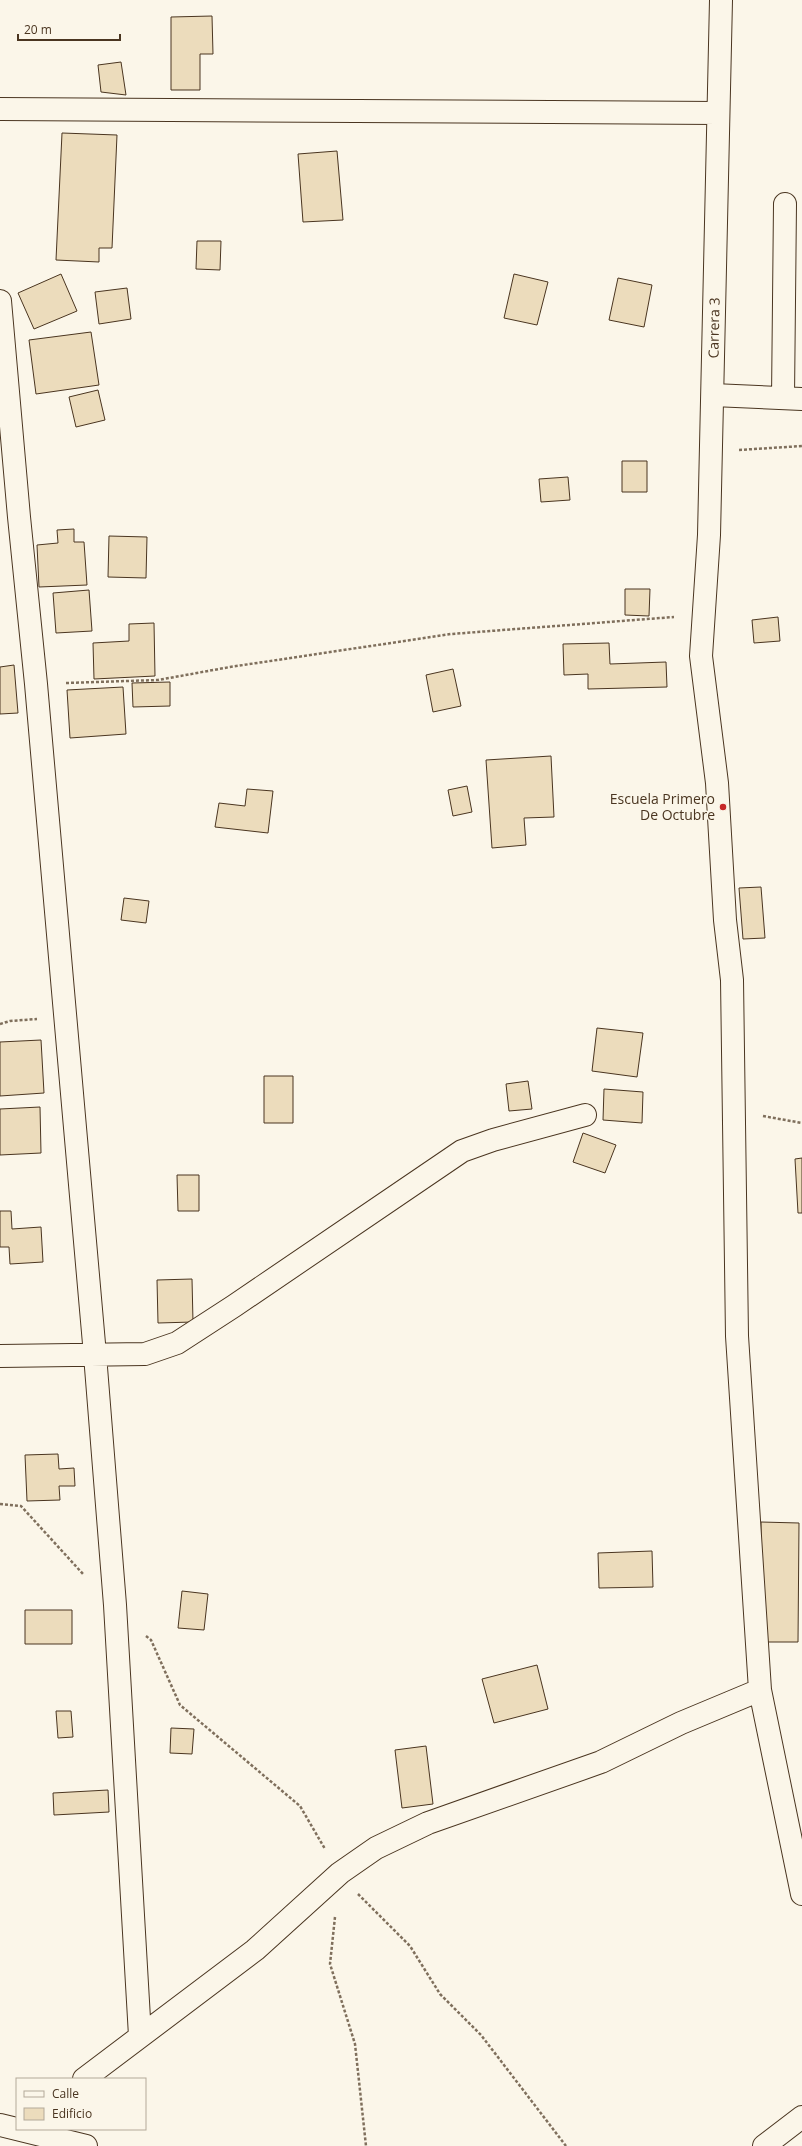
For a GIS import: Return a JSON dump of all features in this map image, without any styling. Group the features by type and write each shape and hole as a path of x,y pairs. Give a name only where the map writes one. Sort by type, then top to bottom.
{"street":[{"name":"Carrera 3","path":"721,0 709,535 701,656 717,783 725,920 732,980 736,1336 760,1690 802,1894"},
{"path":"0,109 718,113"},
{"path":"713,395 792,398 785,204"},
{"path":"0,301 9,518 36,684 95,1355 115,1605 140,2036"},
{"path":"0,1356 145,1354 177,1343 462,1151 493,1140 585,1115"},
{"path":"85,2078 255,1950 340,1873 376,1848 428,1823 601,1762 681,1723 760,1690"},
{"path":"764,2146 802,2117"},
{"path":"21,2130 86,2146"}],"path":[{"path":"711,450 756,450 802,446"},
{"path":"36,684 158,680 230,667 451,634 662,619 703,613"},
{"path":"0,1024 10,1021 65,1017"},
{"path":"734,1111 802,1123"},
{"path":"0,1504 21,1506 115,1605 151,1640 180,1705 300,1806 340,1873 410,1946 440,1994 481,2036 566,2146"},
{"path":"340,1873 330,1964 355,2044 366,2146"}],"building":[{"path":"212,16 213,54 200,54 200,90 171,90 171,17"},
{"path":"121,62 126,95 101,92 98,65"},
{"path":"62,133 117,135 112,248 99,248 99,262 56,260"},
{"path":"337,151 343,220 303,222 298,154"},
{"path":"197,241 221,241 220,270 196,269"},
{"path":"61,274 77,311 34,329 18,293"},
{"path":"514,274 548,282 537,325 504,318"},
{"path":"618,278 652,285 644,327 609,320"},
{"path":"127,288 131,319 99,324 95,292"},
{"path":"91,332 99,385 36,394 29,340"},
{"path":"98,390 105,420 76,427 69,397"},
{"path":"622,461 647,461 647,492 622,492"},
{"path":"568,477 570,500 541,502 539,479"},
{"path":"74,529 74,542 84,542 87,585 39,587 37,545 58,543 57,530"},
{"path":"109,536 147,537 146,578 108,577"},
{"path":"625,589 650,589 649,616 625,615"},
{"path":"89,590 92,631 56,633 53,593"},
{"path":"778,617 780,641 754,643 752,620"},
{"path":"154,623 155,676 94,679 93,643 129,641 129,624"},
{"path":"609,643 610,664 666,662 667,687 588,689 588,674 564,675 563,644"},
{"path":"14,665 18,713 0,714 0,667"},
{"path":"453,669 461,706 433,712 426,675"},
{"path":"170,682 170,706 133,707 132,683"},
{"path":"123,687 126,734 70,738 67,690"},
{"path":"551,756 554,817 524,818 526,845 492,848 486,760"},
{"path":"467,786 472,812 453,816 448,790"},
{"path":"247,789 273,791 268,833 215,827 219,803 245,806"},
{"path":"761,887 765,938 743,939 739,888"},
{"path":"124,898 149,901 146,923 121,920"},
{"path":"597,1028 643,1033 637,1077 592,1071"},
{"path":"41,1040 44,1093 0,1096 0,1042"},
{"path":"264,1076 293,1076 293,1123 264,1123"},
{"path":"528,1081 532,1109 509,1111 506,1084"},
{"path":"604,1089 643,1092 642,1123 603,1120"},
{"path":"40,1107 41,1153 0,1155 0,1109"},
{"path":"583,1133 616,1145 605,1173 573,1162"},
{"path":"802,1158 802,1213 798,1213 795,1159"},
{"path":"177,1175 199,1175 199,1211 178,1211"},
{"path":"0,1211 11,1211 12,1229 41,1227 43,1262 10,1264 9,1247 0,1247"},
{"path":"192,1279 193,1322 158,1323 157,1280"},
{"path":"58,1454 59,1469 74,1468 75,1486 59,1486 60,1500 27,1501 25,1455"},
{"path":"761,1522 799,1523 798,1642 760,1642"},
{"path":"652,1551 653,1587 599,1588 598,1553"},
{"path":"182,1591 208,1594 204,1630 178,1628"},
{"path":"25,1610 72,1610 72,1644 25,1644"},
{"path":"537,1665 548,1709 494,1723 482,1679"},
{"path":"56,1711 71,1711 73,1737 58,1738"},
{"path":"171,1728 194,1729 192,1754 170,1753"},
{"path":"426,1746 433,1804 402,1808 395,1750"},
{"path":"108,1790 109,1812 54,1815 53,1793"}],"place":[{"name":"Escuela Primero De Octubre","path":"723,807"}]}
